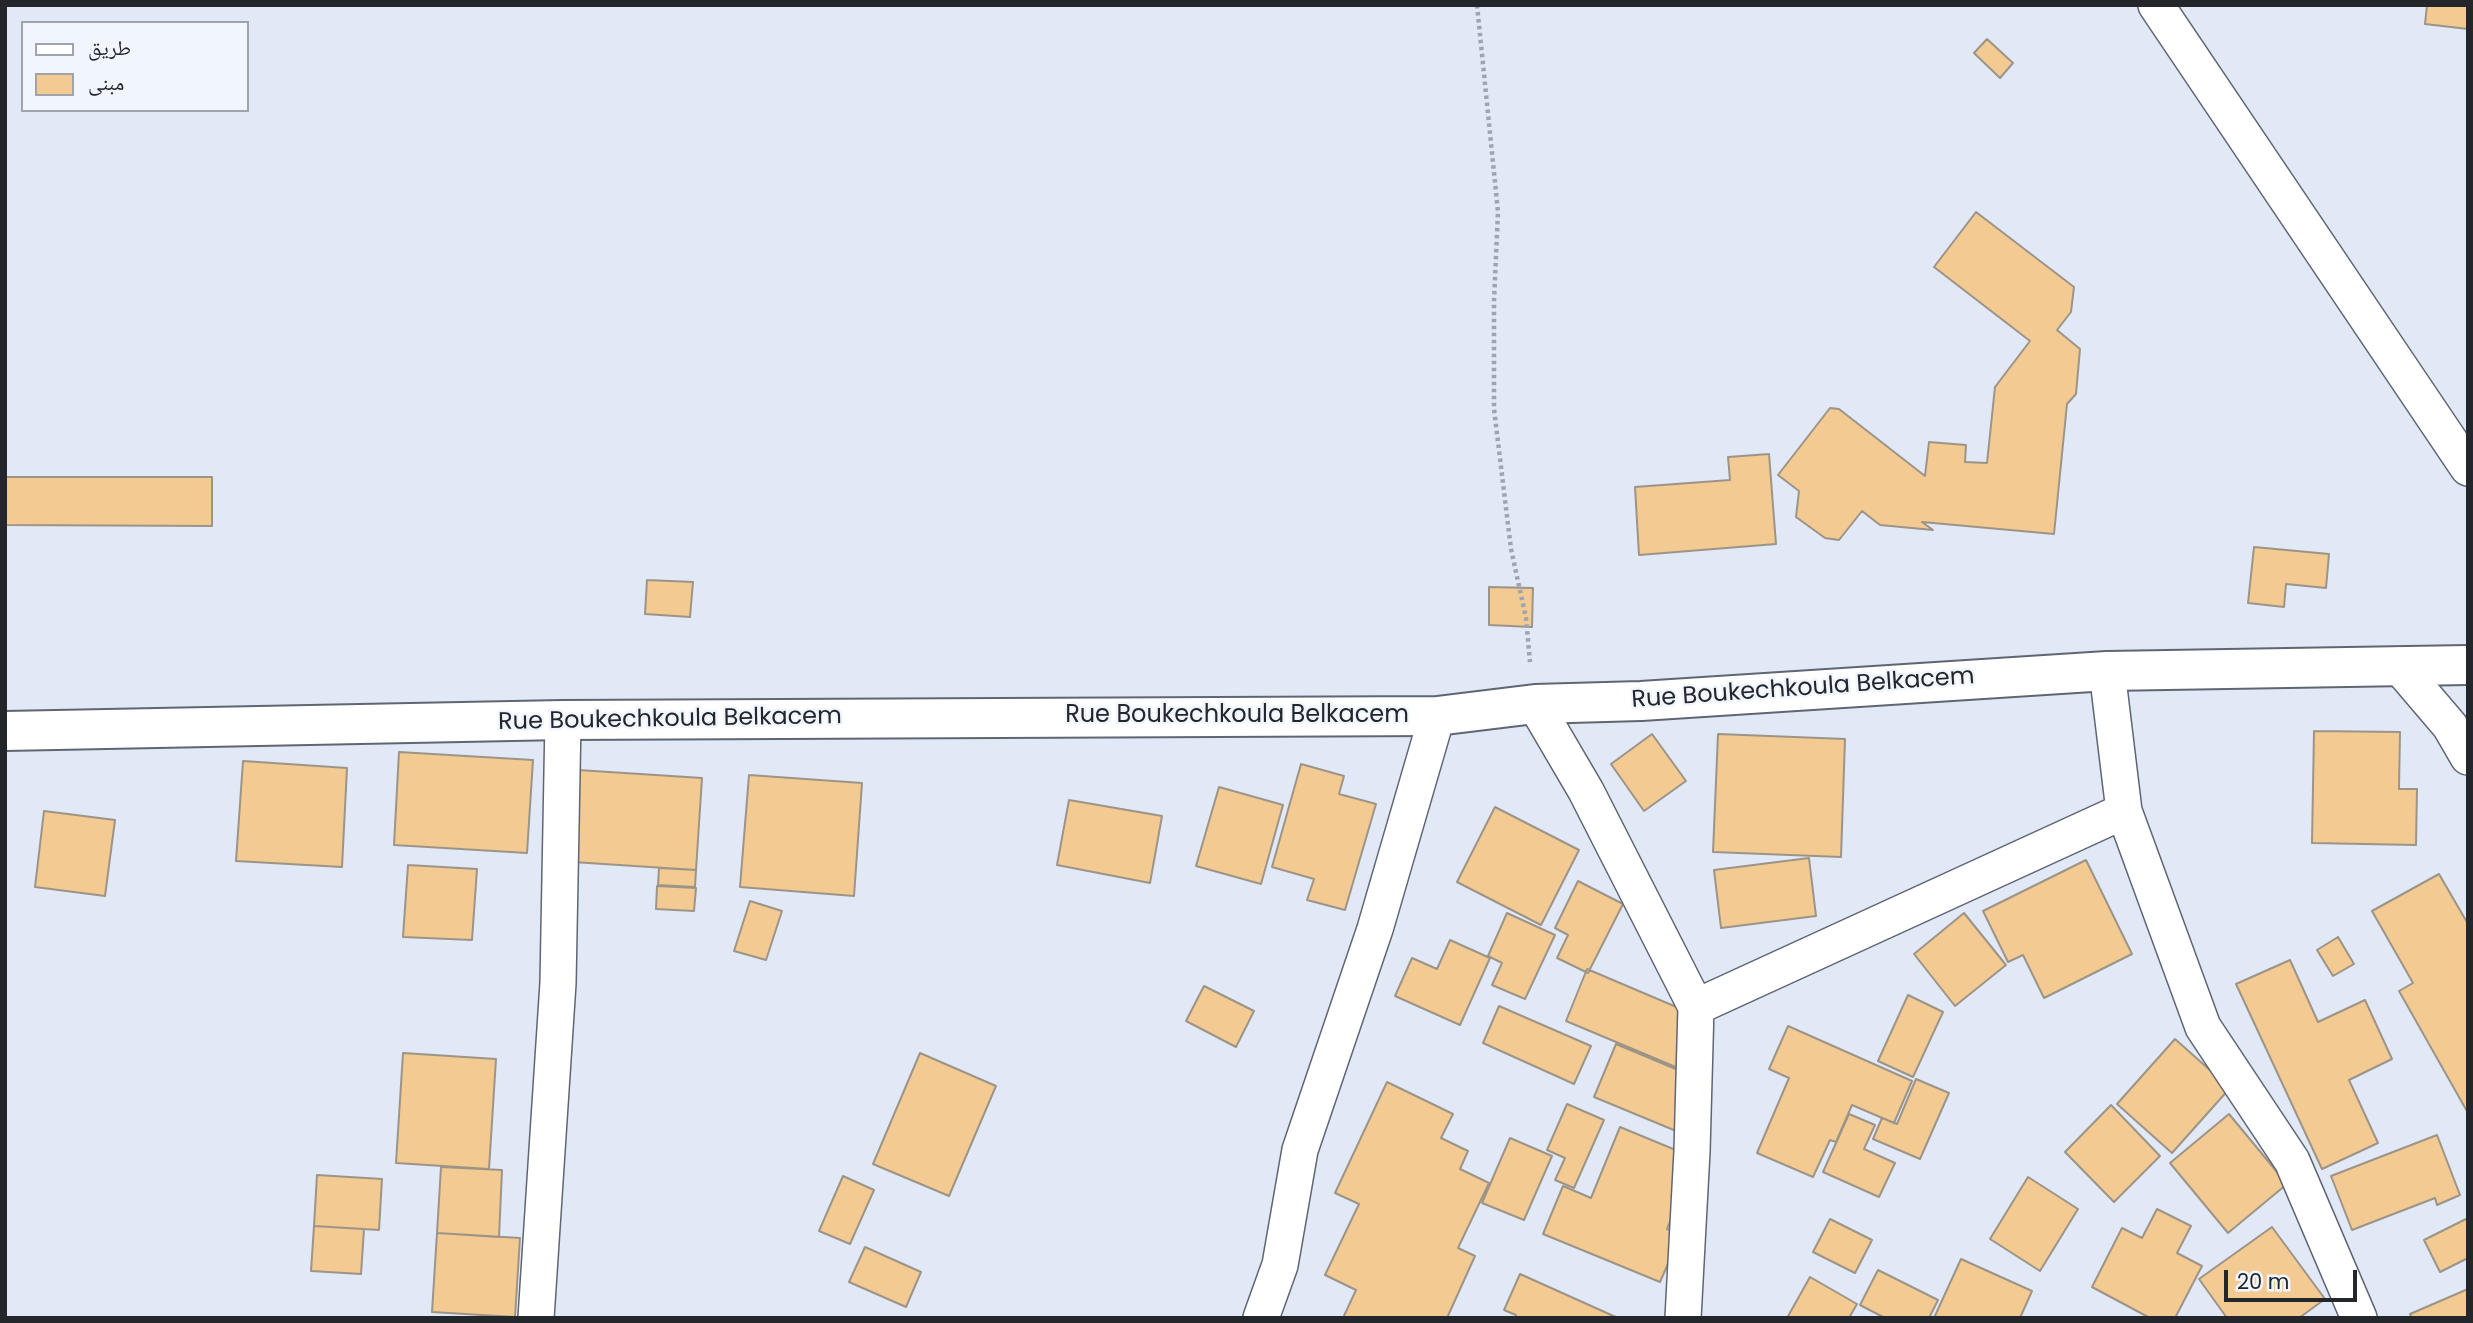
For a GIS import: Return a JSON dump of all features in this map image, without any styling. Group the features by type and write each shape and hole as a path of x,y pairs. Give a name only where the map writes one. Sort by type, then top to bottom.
{"street":[{"path":"2156,5 2468,468"},
{"path":"2398,665 2450,726 2468,757"},
{"name":"Rue Boukechkoula Belkacem","path":"5,731 563,720 1437,716 1535,704 1641,701 2107,671 2468,665"},
{"path":"2107,671 2124,811 2203,1027 2292,1161 2359,1318"},
{"path":"1535,704 1586,791 1696,1007 1683,1318"},
{"path":"1261,1318 1280,1265 1300,1150 1375,929 1437,716"},
{"path":"536,1318 558,983 563,720"},
{"path":"1696,1007 2124,811"}],"path":[{"path":"1477,5 1499,212 1494,301 1494,409 1511,549 1526,618 1535,704"}],"building":[{"path":"2427,5 2468,5 2468,29 2425,24"},
{"path":"1987,39 2013,63 2000,78 1974,53"},
{"path":"1976,212 2074,287 2071,312 2057,330 2080,349 2076,394 2067,404 2054,534 1922,522 1933,530 1880,525 1862,511 1839,540 1825,538 1796,517 1799,491 1778,475 1830,408 1839,409 1925,476 1929,442 1966,445 1965,462 1987,463 1995,387 2030,341 1934,267"},
{"path":"1769,454 1776,544 1639,555 1635,487 1730,480 1728,457"},
{"path":"5,477 212,477 212,526 5,525"},
{"path":"2254,547 2329,554 2326,588 2286,584 2284,607 2248,603"},
{"path":"647,580 693,582 690,617 645,614"},
{"path":"1489,587 1533,588 1532,627 1489,625"},
{"path":"2314,731 2400,732 2399,789 2417,789 2416,845 2312,843"},
{"path":"1652,734 1686,781 1644,811 1611,764"},
{"path":"1718,734 1845,739 1841,857 1713,852"},
{"path":"399,752 533,760 527,853 394,845"},
{"path":"243,761 347,768 342,867 236,861"},
{"path":"1301,764 1344,776 1339,794 1376,804 1345,910 1307,900 1314,879 1272,867"},
{"path":"578,770 702,778 696,870 573,862"},
{"path":"749,775 862,783 854,896 740,887"},
{"path":"1219,787 1283,805 1261,884 1196,866"},
{"path":"1069,800 1162,816 1150,883 1057,865"},
{"path":"1495,807 1579,850 1541,925 1457,882"},
{"path":"44,811 115,820 105,896 35,887"},
{"path":"1809,858 1816,916 1721,928 1714,870"},
{"path":"2086,860 2132,954 2044,998 2023,955 2008,962 1983,911"},
{"path":"408,865 477,869 472,940 403,937"},
{"path":"659,868 696,870 695,887 658,885"},
{"path":"2439,874 2468,924 2468,1113 2399,991 2413,983 2372,911"},
{"path":"1578,881 1623,904 1588,973 1557,958 1568,935 1555,928"},
{"path":"657,886 696,888 694,911 656,909"},
{"path":"750,901 782,911 766,960 734,951"},
{"path":"1507,913 1555,935 1525,999 1492,985 1502,963 1488,956"},
{"path":"1964,913 2006,965 1955,1006 1914,954"},
{"path":"2338,937 2354,964 2333,976 2317,950"},
{"path":"1450,940 1490,958 1460,1025 1395,996 1412,958 1437,969"},
{"path":"2290,960 2318,1022 2365,1000 2392,1059 2349,1080 2378,1143 2322,1169 2236,984"},
{"path":"1587,969 1700,1017 1678,1068 1566,1021"},
{"path":"1204,986 1254,1011 1236,1047 1186,1021"},
{"path":"1908,995 1943,1012 1913,1077 1878,1061"},
{"path":"1499,1006 1591,1046 1574,1084 1483,1043"},
{"path":"1788,1026 1912,1081 1894,1123 1852,1105 1836,1142 1830,1140 1813,1177 1757,1153 1789,1078 1769,1069"},
{"path":"2175,1039 2230,1088 2172,1153 2117,1104"},
{"path":"1616,1044 1702,1080 1681,1133 1594,1097"},
{"path":"403,1053 496,1059 489,1169 396,1163"},
{"path":"920,1053 996,1086 949,1196 873,1164"},
{"path":"1916,1079 1949,1093 1920,1159 1873,1139 1882,1118 1897,1124"},
{"path":"1387,1082 1453,1114 1441,1138 1468,1151 1460,1169 1489,1183 1458,1248 1475,1256 1447,1318 1343,1318 1356,1290 1325,1275 1359,1204 1335,1193"},
{"path":"1567,1104 1604,1120 1574,1188 1555,1180 1565,1158 1547,1150"},
{"path":"2111,1105 2160,1156 2114,1202 2065,1152"},
{"path":"1849,1114 1875,1125 1864,1149 1895,1163 1879,1197 1823,1172"},
{"path":"2229,1114 2287,1184 2228,1233 2170,1163"},
{"path":"1620,1127 1695,1158 1667,1229 1681,1234 1660,1282 1543,1234 1563,1186 1591,1198"},
{"path":"2437,1135 2460,1195 2437,1205 2435,1198 2352,1230 2331,1176"},
{"path":"1510,1138 1552,1156 1524,1220 1482,1203"},
{"path":"441,1167 502,1170 499,1237 437,1233"},
{"path":"317,1175 382,1179 379,1230 314,1226"},
{"path":"843,1176 874,1190 850,1244 819,1231"},
{"path":"2028,1177 2078,1209 2040,1271 1990,1239"},
{"path":"2157,1209 2191,1226 2177,1253 2202,1266 2175,1318 2150,1318 2092,1287 2122,1228 2142,1238"},
{"path":"2468,1218 2468,1258 2440,1272 2424,1240"},
{"path":"1830,1219 1872,1240 1855,1273 1813,1252"},
{"path":"314,1226 364,1229 361,1274 311,1271"},
{"path":"2272,1227 2325,1299 2299,1318 2227,1318 2199,1279"},
{"path":"437,1233 520,1238 515,1317 432,1312"},
{"path":"865,1247 921,1272 906,1307 849,1282"},
{"path":"1961,1259 2032,1291 2020,1318 1934,1318"},
{"path":"1878,1270 1938,1300 1929,1318 1885,1318 1860,1305"},
{"path":"1520,1274 1618,1318 1515,1318 1516,1315 1504,1310"},
{"path":"1810,1277 1857,1304 1849,1318 1787,1318"},
{"path":"2468,1289 2468,1318 2412,1318 2410,1314"}]}
